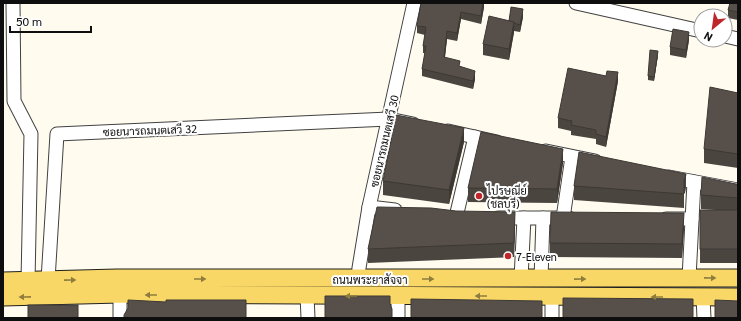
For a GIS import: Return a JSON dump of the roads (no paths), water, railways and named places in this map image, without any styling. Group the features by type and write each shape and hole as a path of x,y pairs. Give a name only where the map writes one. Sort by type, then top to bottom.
{"main road":[{"name":"ถนนพระยาสัจจา","path":"3,281 116,278 738,278"},
{"name":"ถนนพระยาสัจจา","path":"3,297 120,294 738,297"}],"street":[{"path":"13,3 14,101 31,134 28,281"},
{"name":"ซอยนารถมนตเสวี 30","path":"358,279 369,207 414,3"},
{"path":"576,3 693,29"},
{"path":"389,120 512,145"},
{"name":"ซอยนารถมนตเสวี 32","path":"48,280 57,134 389,120"},
{"path":"456,217 475,137"},
{"path":"535,149 610,164"},
{"path":"563,218 572,157"},
{"path":"656,174 738,190"},
{"path":"689,278 694,182"},
{"path":"369,207 409,212"},
{"path":"440,215 471,217"},
{"path":"486,217 578,218"},
{"path":"521,279 524,218"},
{"path":"541,279 543,218"},
{"path":"654,218 692,219"},
{"path":"120,294 120,318"},
{"path":"307,295 308,318"},
{"path":"398,296 398,318"},
{"path":"552,296 552,318"},
{"path":"703,297 704,318"}],"place":[{"name":"ไปรษณีย์ (ชลบุรี)","path":"479,196"},
{"name":"7-Eleven","path":"508,256"}]}
